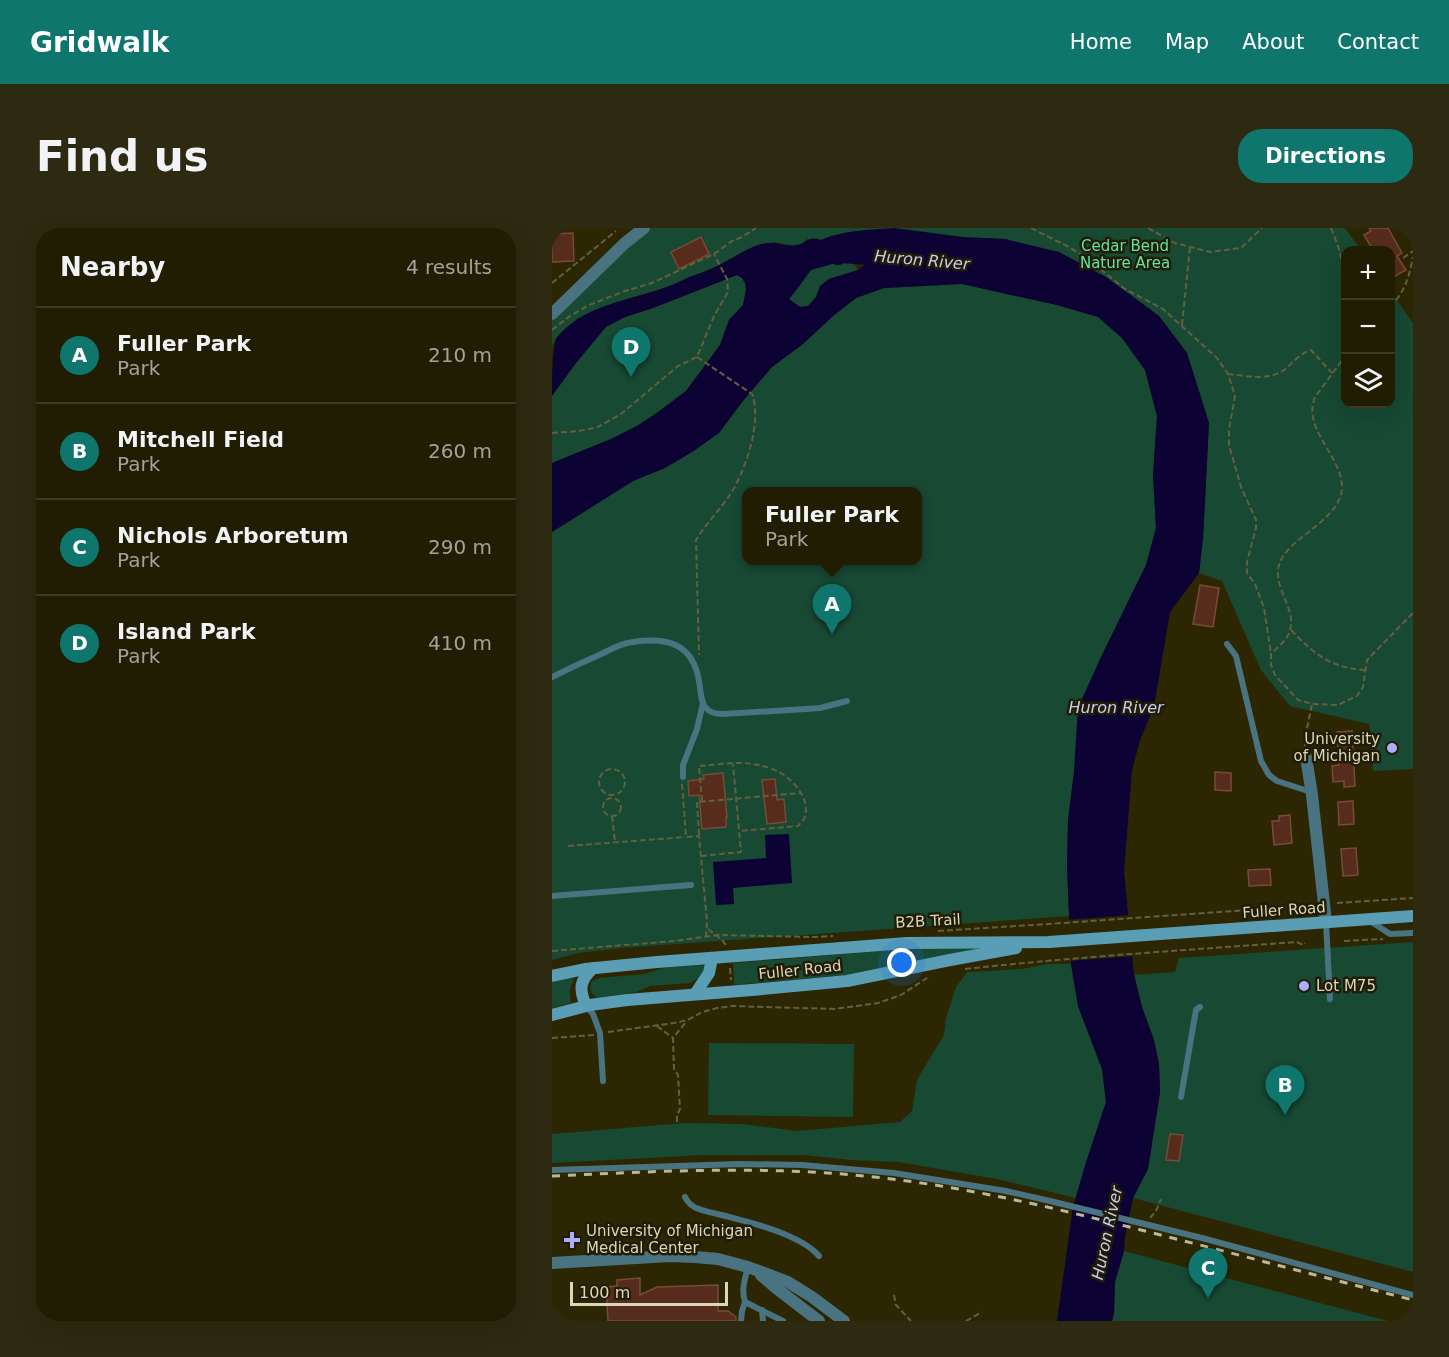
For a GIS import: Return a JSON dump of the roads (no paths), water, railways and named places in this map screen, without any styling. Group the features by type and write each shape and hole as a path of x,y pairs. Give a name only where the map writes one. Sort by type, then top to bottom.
{"main road":[{"name":"Fuller Road","path":"552,976 593,968 712,958 729,954 907,943 1049,942 1413,916"},
{"name":"Fuller Road","path":"552,1015 586,1006 627,1000 847,981 1049,942"},
{"path":"695,994 709,973 712,958"},
{"path":"586,1006 580,993 586,974 593,968"}],"street":[{"path":"552,314 644,228"},
{"path":"1306,757 1326,922"},
{"path":"552,1263 678,1256 718,1259 752,1268 788,1282 844,1321"},
{"path":"752,1268 819,1321"}],"lane":[{"path":"552,676 615,647 632,642 665,642 680,646 691,656 699,679 703,702 708,710 714,713 820,708 847,701"},
{"path":"1227,644 1236,656 1265,768 1269,775 1277,781 1311,793"},
{"path":"683,777 683,765 697,729 703,702"},
{"path":"552,896 691,885"},
{"path":"1367,919 1390,934 1413,933"},
{"path":"1326,922 1330,999"},
{"path":"586,1006 593,1014 600,1033 603,1081"},
{"path":"1181,1097 1196,1010 1200,1007"},
{"path":"552,1170 740,1164 849,1168 894,1173 1066,1205 1413,1294"},
{"path":"685,1197 688,1204 697,1209 754,1223 781,1233 802,1242 819,1256"},
{"path":"741,1321 746,1302 743,1288 752,1268"},
{"path":"746,1302 783,1321"},
{"path":"762,1310 763,1321"}],"water":[{"name":"Huron River","path":"894,228 963,237 1005,239 1059,252 1106,277 1159,316 1187,353 1209,423 1199,573 1170,612 1154,707 1140,740 1132,770 1124,871 1134,975 1154,1040 1159,1064 1160,1092 1148,1169 1133,1198 1124,1251 1115,1282 1112,1321 1057,1321 1073,1207 1106,1102 1102,1069 1078,1006 1071,964 1067,866 1068,819 1078,708 1146,565 1156,528 1153,475 1157,416 1145,370 1122,338 1098,317 1057,305 962,284 884,288 856,298 803,344 772,367 719,433 692,452 665,468 633,481 552,532 552,463 637,426 686,391 720,345 729,320 743,305 745,283 737,275 625,317 606,327 552,396 555,342 568,326 580,317 607,305 671,286 762,244 796,245 810,239 821,240 848,232","holes":["870,253 886,258 829,279 820,286 816,297 808,306 800,307 789,299 811,270"]},
{"path":"789,834 792,883 733,888 734,904 716,905 713,862 766,858 765,835"}],"waterway":[{"name":"Huron River","path":"838,255 842,253 907,258"}],"railway":[{"path":"552,1176 759,1170 842,1174 916,1182 981,1193 1077,1214 1413,1300"}],"place":[{"name":"Island Park","path":"631,377"},
{"name":"Fuller Park","path":"832,634"},
{"name":"University of Michigan","path":"1392,748"},
{"name":"Lot M75","path":"1304,986"},
{"name":"Mitchell Field","path":"1285,1115"},
{"name":"University of Michigan Medical Center","path":"572,1240"},
{"name":"Nichols Arboretum","path":"1208,1298"}],"park label":[{"name":"Cedar Bend Nature Area","path":"1125,254"}]}
